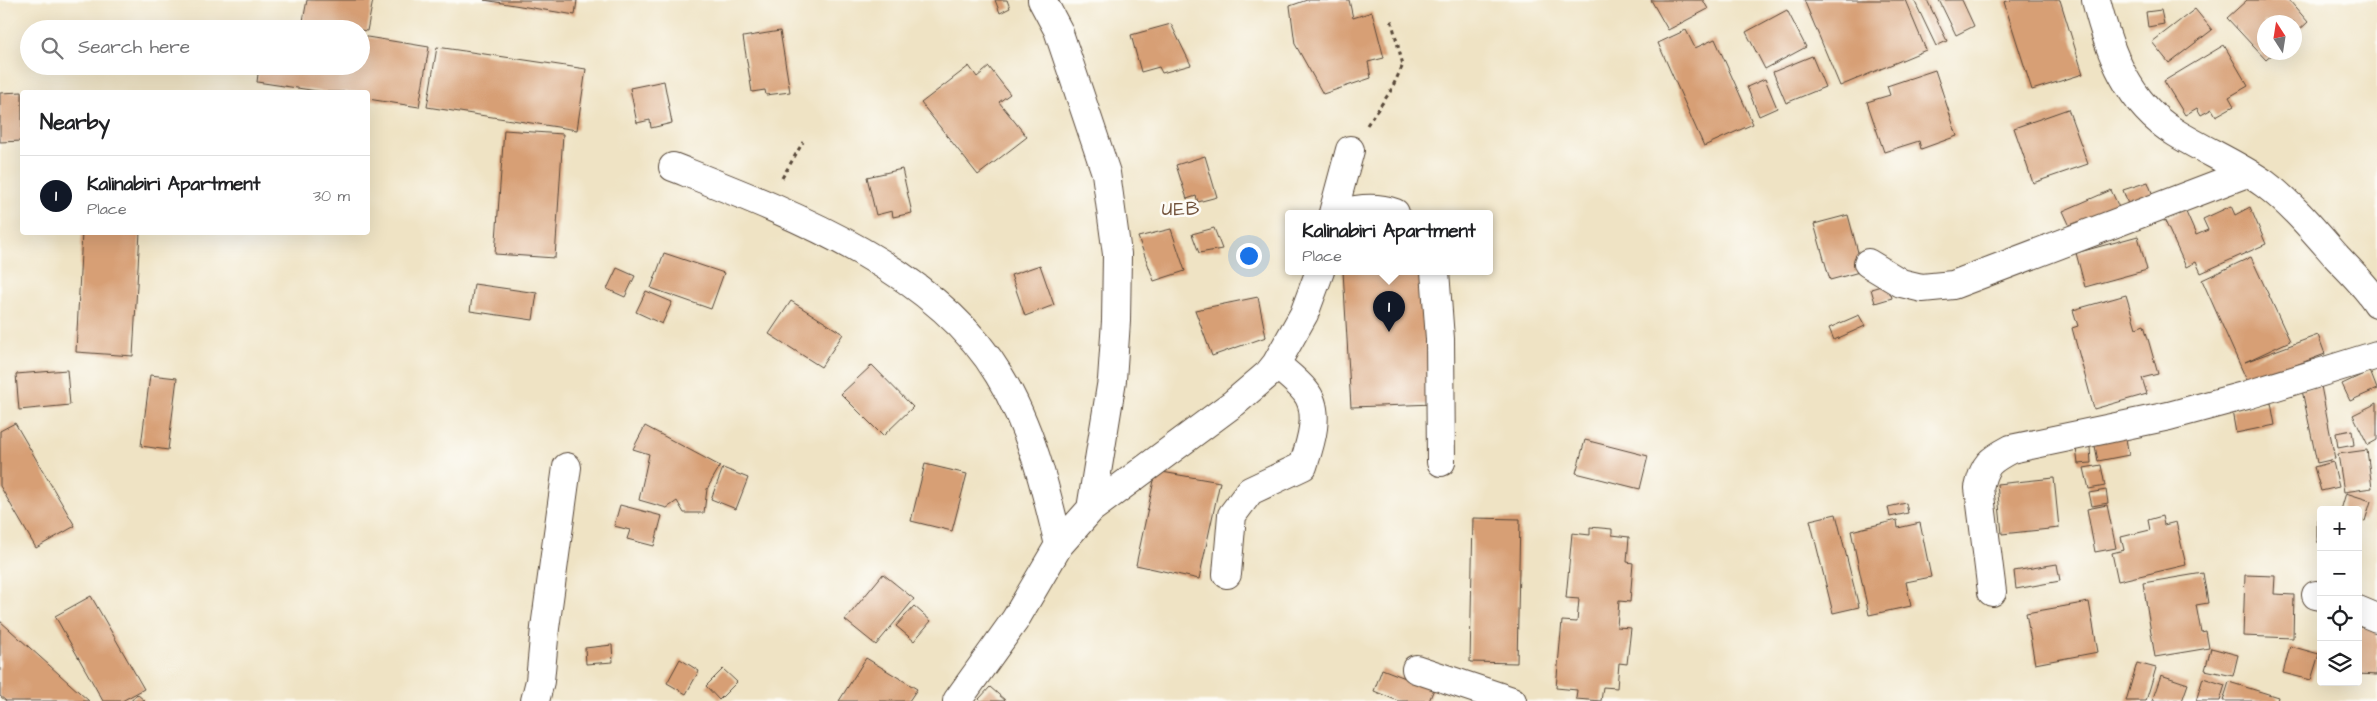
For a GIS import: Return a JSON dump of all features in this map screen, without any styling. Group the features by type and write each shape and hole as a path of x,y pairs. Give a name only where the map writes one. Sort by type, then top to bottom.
{"street":[{"path":"1042,0 1058,30 1106,173 1117,254 1116,322 1112,380 1091,509"},
{"path":"2096,0 2104,31 2117,66 2131,90 2150,112 2174,132 2247,172 2266,185 2289,205 2377,303"},
{"path":"1334,210 1350,150"},
{"path":"673,167 766,204 876,260 941,306 974,340 999,374 1024,425 1040,468 1059,545"},
{"path":"1868,263 1908,285 1922,288 1953,285 2247,172"},
{"path":"1352,210 1384,210"},
{"path":"957,701 1015,620 1059,545 1091,509 1234,403 1268,374 1276,364 1304,314 1319,275"},
{"path":"1435,275 1440,339 1441,462"},
{"path":"1992,592 1979,488 1982,471 1992,459 2011,448 2169,416 2247,395 2377,355"},
{"path":"1227,574 1232,515 1250,491 1303,466 1312,439 1312,409 1307,392 1276,364"},
{"path":"535,701 540,681 545,628 567,467"},
{"path":"2362,612 2377,618"},
{"path":"1416,669 1512,701"}],"path":[{"path":"1350,150 1390,92 1403,65 1391,20"},
{"path":"766,204 803,142"}],"building":[{"path":"307,0 373,0 369,20 303,20"},
{"path":"484,0 577,0 575,15"},
{"path":"995,0 1007,0 1010,8 1000,13"},
{"path":"1307,0 1349,0 1353,18 1372,12 1384,58 1368,62 1371,78 1323,94 1295,44 1290,6"},
{"path":"1651,0 1703,0 1708,9 1668,30"},
{"path":"1804,0 1905,0 1926,50 1840,86"},
{"path":"1914,0 1927,0 1947,41 1936,46"},
{"path":"1939,0 1962,0 1974,26 1956,35"},
{"path":"2011,0 2060,0 2083,74 2032,90 2004,2"},
{"path":"2247,0 2289,0 2302,15 2257,15 2257,50 2227,18"},
{"path":"2195,9 2212,30 2169,63 2152,42"},
{"path":"1787,10 1806,47 1765,69 1746,32"},
{"path":"2161,10 2164,24 2148,27 2146,12"},
{"path":"2302,15 2308,22 2302,28"},
{"path":"1171,24 1191,65 1162,73 1159,67 1141,72 1131,35"},
{"path":"1686,30 1695,48 1715,39 1753,124 1704,146 1658,43"},
{"path":"780,31 790,92 766,95 765,90 752,92 743,37"},
{"path":"370,37 429,47 419,107 370,99 370,90 311,90 257,82 258,75 370,75"},
{"path":"2224,45 2248,86 2229,97 2234,106 2216,116 2212,109 2201,115 2197,108 2185,115 2164,81"},
{"path":"437,47 586,69 577,130 427,107"},
{"path":"1812,56 1825,87 1786,103 1773,72"},
{"path":"969,66 977,77 989,67 1010,94 999,102 1027,137 978,175 921,103"},
{"path":"1935,70 1957,136 1921,149 1919,141 1884,152 1867,102 1890,95 1887,86"},
{"path":"1765,79 1777,108 1759,116 1747,87"},
{"path":"664,81 672,123 651,128 650,120 637,123 630,88"},
{"path":"20,92 20,141 0,142 0,93"},
{"path":"2068,109 2088,164 2033,183 2014,128"},
{"path":"504,130 563,134 555,258 495,254"},
{"path":"1205,156 1217,197 1198,202 1196,196 1187,199 1176,165"},
{"path":"902,169 912,213 893,217 892,211 876,215 867,177"},
{"path":"2148,182 2156,204 2131,213 2123,190"},
{"path":"2111,190 2122,214 2074,235 2063,211"},
{"path":"2231,206 2235,215 2250,207 2266,244 2201,273 2196,262 2186,267 2164,219 2185,210 2196,235 2208,230 2203,219"},
{"path":"1848,215 1863,271 1830,280 1814,224"},
{"path":"1214,228 1222,249 1199,253 1192,234"},
{"path":"1171,229 1185,271 1154,281 1138,237"},
{"path":"82,235 140,235 133,356 76,352"},
{"path":"2138,236 2147,270 2085,287 2076,253"},
{"path":"664,253 724,273 711,309 651,288"},
{"path":"2251,257 2290,341 2245,362 2318,335 2325,354 2248,383 2202,280"},
{"path":"1040,265 1054,305 1025,316 1011,275"},
{"path":"617,268 635,276 625,297 607,289"},
{"path":"1343,275 1428,275 1435,404 1351,407"},
{"path":"474,284 537,293 533,320 470,311"},
{"path":"1888,284 1892,298 1875,303 1871,289"},
{"path":"646,291 672,302 662,324 636,312"},
{"path":"2126,295 2136,328 2144,325 2158,374 2142,378 2147,394 2094,409 2072,328 2078,326 2073,310"},
{"path":"1258,297 1266,337 1212,356 1195,310"},
{"path":"791,301 843,334 821,367 769,334"},
{"path":"1859,315 1865,326 1834,340 1829,328"},
{"path":"872,365 913,407 883,436 841,394"},
{"path":"67,370 70,405 19,410 16,374"},
{"path":"2370,371 2377,389 2350,401 2342,384"},
{"path":"150,375 177,378 168,450 141,446"},
{"path":"2321,386 2335,459 2317,463 2302,390"},
{"path":"2271,403 2275,425 2236,433 2232,411"},
{"path":"2377,403 2377,440 2368,445 2353,415"},
{"path":"15,423 75,526 36,548 0,486 0,431"},
{"path":"645,426 720,466 707,489 704,513 684,513 677,501 667,508 639,500 649,454 633,449"},
{"path":"2352,430 2354,445 2338,448 2336,433"},
{"path":"2125,434 2129,455 2098,461 2094,441"},
{"path":"1585,440 1648,456 1640,489 1576,473"},
{"path":"2090,447 2091,463 2078,464 2076,448"},
{"path":"2367,450 2372,488 2344,492 2338,454"},
{"path":"2333,462 2339,487 2321,491 2314,467"},
{"path":"925,464 967,474 952,531 911,521"},
{"path":"2101,465 2105,486 2089,489 2084,468"},
{"path":"723,468 748,478 736,509 711,499"},
{"path":"1156,471 1220,482 1199,579 1136,565"},
{"path":"2054,478 2059,528 2002,534 1997,484"},
{"path":"2106,490 2108,503 2092,506 2089,493"},
{"path":"2346,493 2371,501 2365,521 2362,520 2362,506 2342,506"},
{"path":"1906,503 1908,513 1890,517 1888,507"},
{"path":"620,505 662,516 654,546 627,539 630,530 614,526"},
{"path":"2107,505 2116,548 2095,552 2087,509"},
{"path":"1836,514 1859,607 1833,613 1810,520"},
{"path":"2162,516 2164,525 2176,522 2186,565 2118,581 2112,553 2124,550 2121,537 2150,530 2148,520"},
{"path":"1473,518 1520,519 1517,663 1470,662"},
{"path":"1897,520 1898,528 1920,523 1931,577 1906,582 1911,606 1869,615 1851,531"},
{"path":"1590,527 1612,529 1612,535 1629,537 1627,562 1633,563 1630,602 1619,601 1617,627 1631,628 1627,664 1619,663 1617,688 1603,687 1601,701 1576,699 1577,690 1556,688 1562,621 1577,622 1579,599 1566,598 1572,533 1590,535"},
{"path":"2057,564 2060,581 2016,589 2014,571"},
{"path":"2203,573 2208,603 2196,605 2201,632 2206,631 2209,648 2155,657 2143,583"},
{"path":"883,574 914,599 876,645 845,620"},
{"path":"2245,575 2275,576 2274,594 2294,595 2293,638 2243,636"},
{"path":"91,596 144,689 122,701 103,701 55,616"},
{"path":"2089,602 2098,652 2035,664 2026,613"},
{"path":"914,606 931,621 914,641 896,626"},
{"path":"0,621 89,701 6,701 0,696"},
{"path":"2362,627 2377,628 2377,675 2362,674"},
{"path":"612,645 613,662 586,664 585,648"},
{"path":"2290,646 2317,653 2317,660 2311,680 2283,673"},
{"path":"2211,648 2238,655 2233,676 2205,670"},
{"path":"866,658 917,689 909,701 839,701"},
{"path":"680,659 699,671 686,694 667,683"},
{"path":"2137,663 2156,668 2146,701 2126,701"},
{"path":"723,669 737,682 719,700 706,686"},
{"path":"1382,669 1434,689 1429,701 1398,701 1374,691"},
{"path":"2161,675 2188,684 2182,701 2152,701"},
{"path":"2203,678 2225,685 2220,701 2196,701"},
{"path":"2229,682 2278,697 2277,701 2223,701"},
{"path":"990,687 1006,701 981,701 979,699"},
{"path":"137,694 145,701 131,701"}],"place":[{"name":"Kalinabiri Apartment","path":"1389,332"}],"district":[{"name":"UEB","path":"1181,208"}]}
